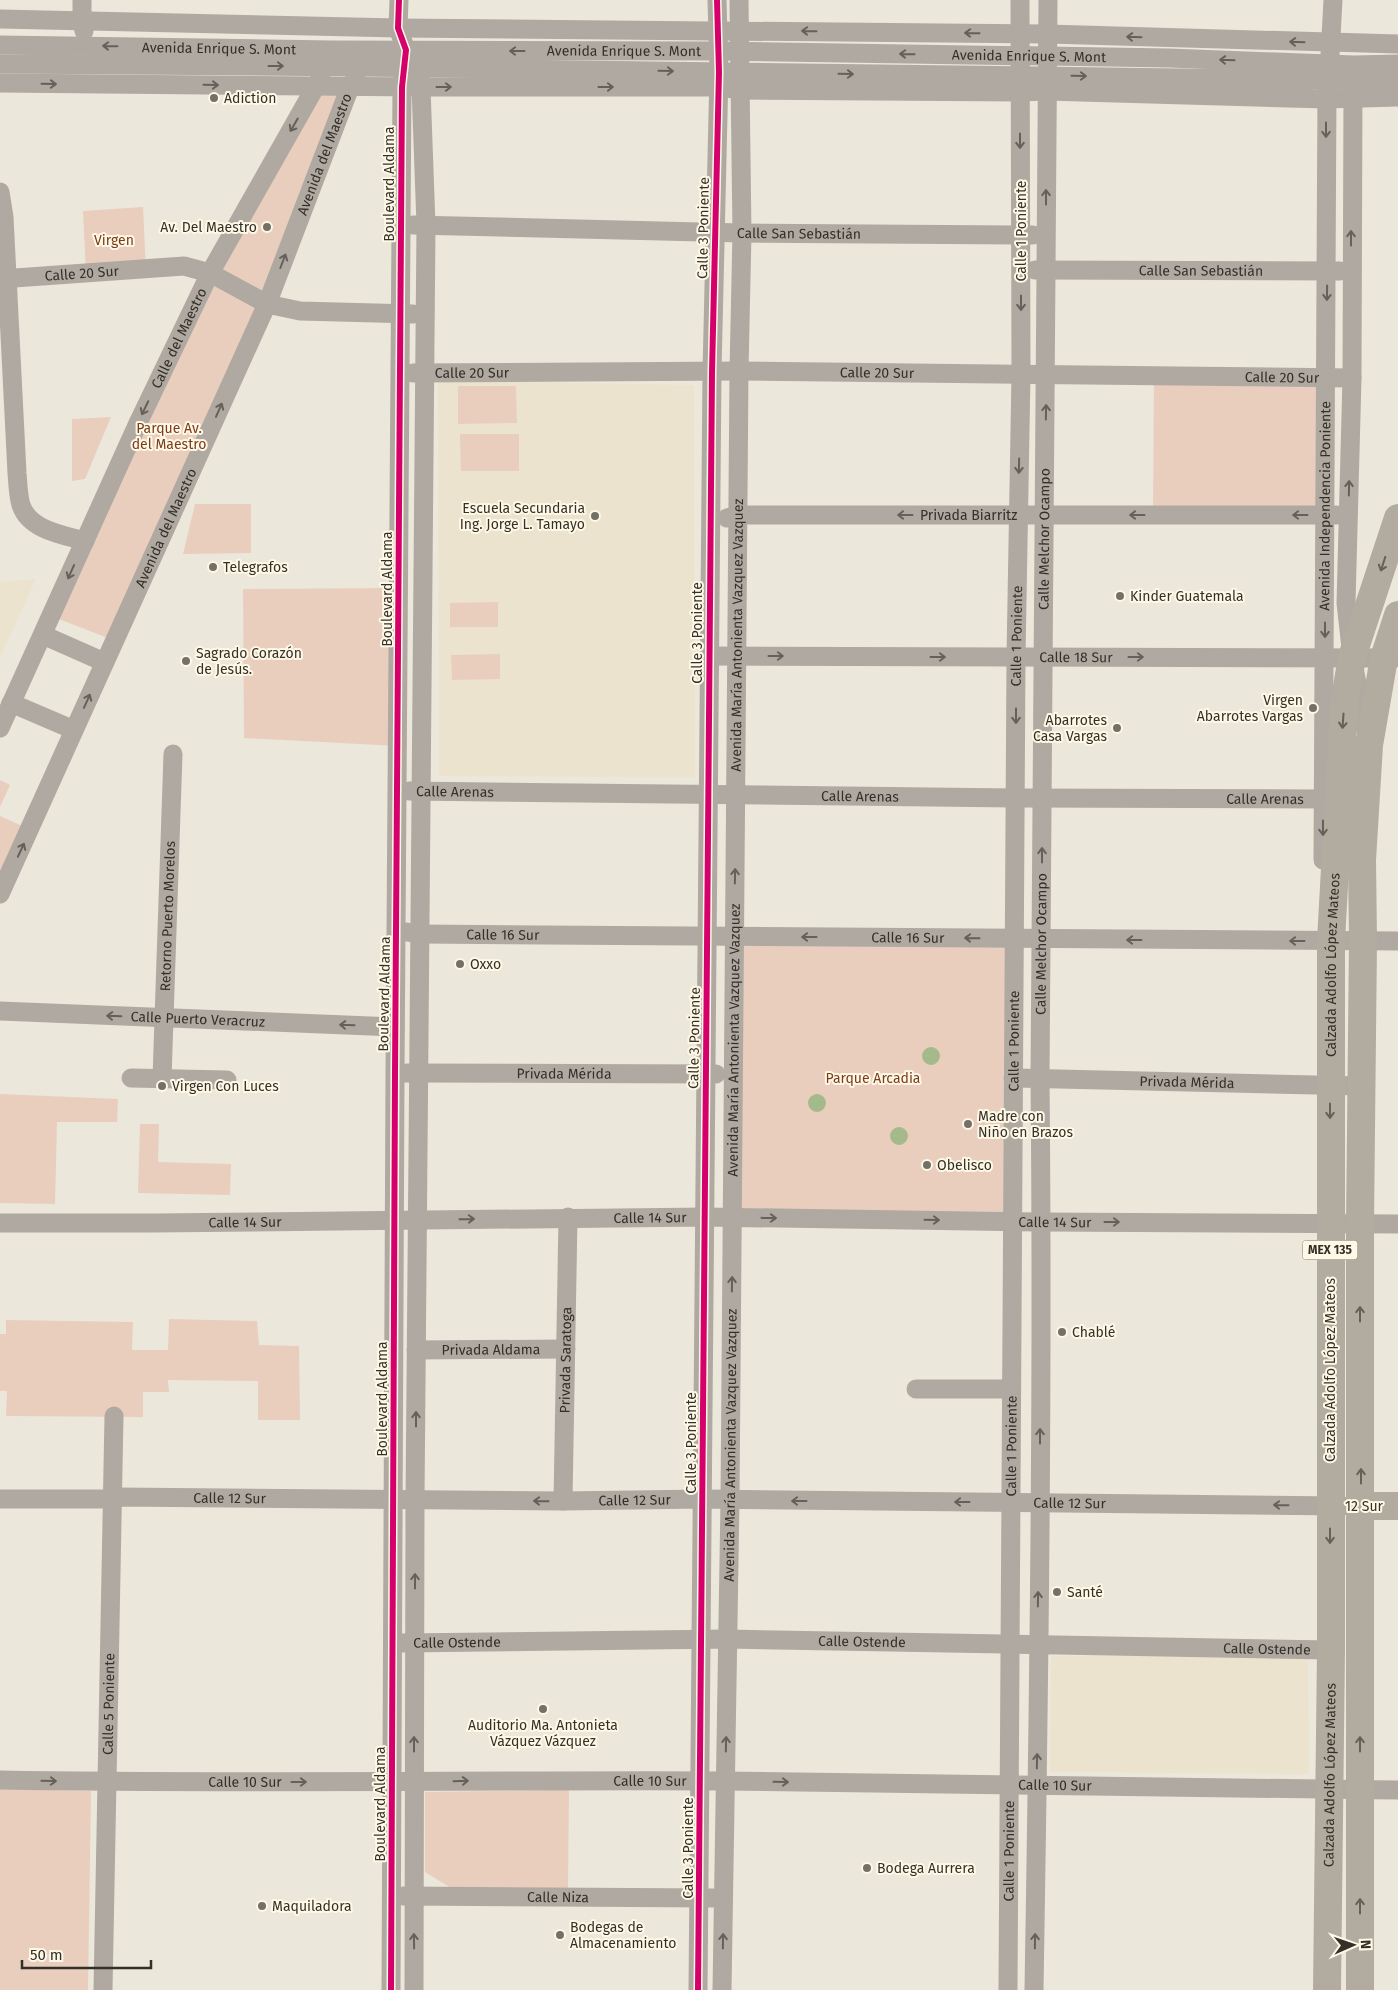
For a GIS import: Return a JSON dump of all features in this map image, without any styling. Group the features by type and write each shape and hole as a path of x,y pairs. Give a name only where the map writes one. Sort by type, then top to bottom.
{"main road":[{"name":"Calzada Adolfo López Mateos","path":"1327,1990 1330,1650 1330,1084 1327,941 1344,705 1352,658 1398,518"},
{"name":"Calzada Adolfo López Mateos","path":"1360,1990 1362,860 1368,745 1391,658 1398,615"},
{"name":"12 Sur","path":"1361,1506 1398,1506"}],"street":[{"path":"82,0 82,20 87,46"},
{"name":"Boulevard Aldama","path":"399,0 398,28 412,59 421,87 426,225 416,1350 414,1990"},
{"name":"Calle 3 Poniente","path":"698,1990 712,372 719,80 717,0"},
{"name":"Avenida María Antonienta Vazquez Vazquez","path":"722,1990 730,1500 739,371 742,232 739,0"},
{"path":"1020,0 1020,84"},
{"name":"Calle Melchor Ocampo","path":"1040,1078 1048,0"},
{"name":"Avenida Independencia Poniente","path":"1327,941 1323,799 1326,515 1326,99 1332,43 1333,0"},
{"path":"0,19 398,28 1048,34 1398,44"},
{"name":"Avenida del Maestro","path":"0,894 267,304 350,86 373,50 398,28"},
{"path":"1332,43 1353,73"},
{"name":"Avenida Enrique S. Mont","path":"0,45 87,46 329,58 362,67 412,59 719,51 1047,56 1353,73 1398,80"},
{"name":"Avenida Enrique S. Mont","path":"0,64 329,58 373,50 412,59 719,80"},
{"name":"Calle del Maestro","path":"0,728 139,421 210,273 316,86 329,58"},
{"name":"Boulevard Aldama","path":"391,1990 396,1219 395,1027 402,87 412,59"},
{"name":"Avenida Enrique S. Mont","path":"1353,73 1398,64"},
{"name":"Avenida Enrique S. Mont","path":"1046,83 1328,72"},
{"name":"Avenida Independencia Poniente","path":"1353,73 1352,378 1346,604 1352,658 1368,745"},
{"path":"0,83 402,87 719,80 741,82 1046,83 1326,99 1398,97"},
{"name":"Calle 1 Poniente","path":"1008,1990 1016,657 1021,374 1020,84"},
{"path":"0,192 4,216 3,278 17,473 22,507 33,523 56,533 85,541"},
{"name":"Calle San Sebastián","path":"401,225 742,232 1046,235"},
{"name":"Calle 20 Sur","path":"3,278 184,266 210,273 267,304 300,311 425,314"},
{"name":"Calle San Sebastián","path":"1021,269 1351,271"},
{"name":"Calle 20 Sur","path":"401,373 739,371 1352,378"},
{"name":"Privada Biarritz","path":"711,523 738,515 1348,515"},
{"path":"43,635 104,662"},
{"name":"Calle 18 Sur","path":"710,656 1391,658"},
{"path":"11,703 74,730"},
{"name":"Retorno Puerto Morelos","path":"162,1078 173,754"},
{"name":"Calle Arenas","path":"398,790 1015,798 1323,799"},
{"name":"Calle 16 Sur","path":"397,931 419,934 1398,941"},
{"name":"Calle Puerto Veracruz","path":"0,1011 395,1027"},
{"name":"Privada Mérida","path":"395,1074 733,1074"},
{"path":"132,1078 227,1080"},
{"name":"Privada Mérida","path":"1013,1078 1361,1086"},
{"name":"Calle 1 Poniente","path":"1034,1990 1040,1503 1040,1078"},
{"name":"Privada Saratoga","path":"563,1501 568,1217"},
{"name":"Calle 14 Sur","path":"0,1223 732,1217 1041,1222 1398,1224"},
{"name":"Privada Aldama","path":"416,1350 566,1350"},
{"path":"916,1389 1011,1389"},
{"name":"Calle 5 Poniente","path":"103,1990 114,1416"},
{"name":"Calle 12 Sur","path":"0,1499 112,1499 118,1497 563,1501 703,1499 1330,1506"},
{"name":"12 Sur","path":"1330,1506 1361,1506"},
{"name":"Calle Ostende","path":"394,1643 727,1639 1330,1650"},
{"name":"Calle 10 Sur","path":"0,1780 414,1783 484,1780 726,1781 1398,1790"},
{"name":"Calle Niza","path":"392,1896 724,1898"}],"shaded area":[{"path":"438,381 694,385 695,777 439,776"},
{"path":"36,579 0,658 0,582"},
{"path":"927,1047 935,1047 940,1052 938,1063 927,1065 922,1060 922,1052"},
{"path":"817,1094 824,1096 826,1103 824,1110 817,1112 810,1110 808,1103 810,1096"},
{"path":"895,1127 903,1127 908,1132 906,1143 895,1145 890,1140 890,1132"},
{"path":"1051,1656 1308,1656 1309,1774 1050,1772"}],"green space":[{"name":"Parque Av. del Maestro","path":"316,86 350,87 113,640 51,616 139,421"},
{"name":"Virgen","path":"143,207 146,270 86,274 83,211"},
{"path":"1154,375 1325,378 1326,515 1153,515"},
{"path":"458,386 516,386 517,423 458,424"},
{"path":"111,417 85,479 72,481 72,419"},
{"path":"460,434 519,434 519,471 461,471"},
{"path":"195,504 251,504 251,553 183,554"},
{"path":"399,588 398,746 244,738 243,589"},
{"path":"498,602 498,627 450,627 450,603"},
{"path":"500,654 500,679 452,680 451,655"},
{"path":"0,780 10,785 0,807"},
{"path":"0,816 29,829 0,893"},
{"name":"Parque Arcadia","path":"735,936 1014,939 1012,1221 732,1217"},
{"path":"0,1094 118,1099 117,1122 57,1122 55,1204 0,1203"},
{"path":"140,1124 159,1124 158,1162 231,1164 230,1195 138,1193"},
{"path":"169,1319 257,1321 259,1345 299,1346 300,1420 258,1420 258,1381 168,1380 169,1392 143,1392 143,1417 6,1416 7,1391 0,1391 0,1334 6,1334 6,1320 133,1322 132,1350 168,1350"},
{"path":"0,1789 91,1791 88,1990 0,1990"},
{"path":"569,1790 568,1889 451,1888 425,1872 425,1792"}],"cycle path":[{"path":"391,1990 402,87 406,50 398,28 399,0"},
{"path":"698,1990 712,372 719,72 717,0"}],"place":[{"name":"Adiction","path":"214,98"},
{"name":"Av. Del Maestro","path":"267,227"},
{"name":"Escuela Secundaria Ing. Jorge L. Tamayo","path":"595,516"},
{"name":"Telegrafos","path":"213,567"},
{"name":"Kinder Guatemala","path":"1120,596"},
{"name":"Sagrado Corazón de Jesús.","path":"186,661"},
{"name":"Virgen Abarrotes Vargas","path":"1313,708"},
{"name":"Abarrotes Casa Vargas","path":"1117,728"},
{"name":"Oxxo","path":"460,964"},
{"name":"Virgen Con Luces","path":"162,1086"},
{"name":"Madre con Niño en Brazos","path":"968,1124"},
{"name":"Obelisco","path":"927,1165"},
{"name":"Chablé","path":"1062,1332"},
{"name":"Santé","path":"1057,1592"},
{"name":"Auditorio Ma. Antonieta Vázquez Vázquez","path":"543,1709"},
{"name":"Bodega Aurrera","path":"867,1868"},
{"name":"Maquiladora","path":"262,1906"},
{"name":"Bodegas de Almacenamiento","path":"560,1935"}]}
